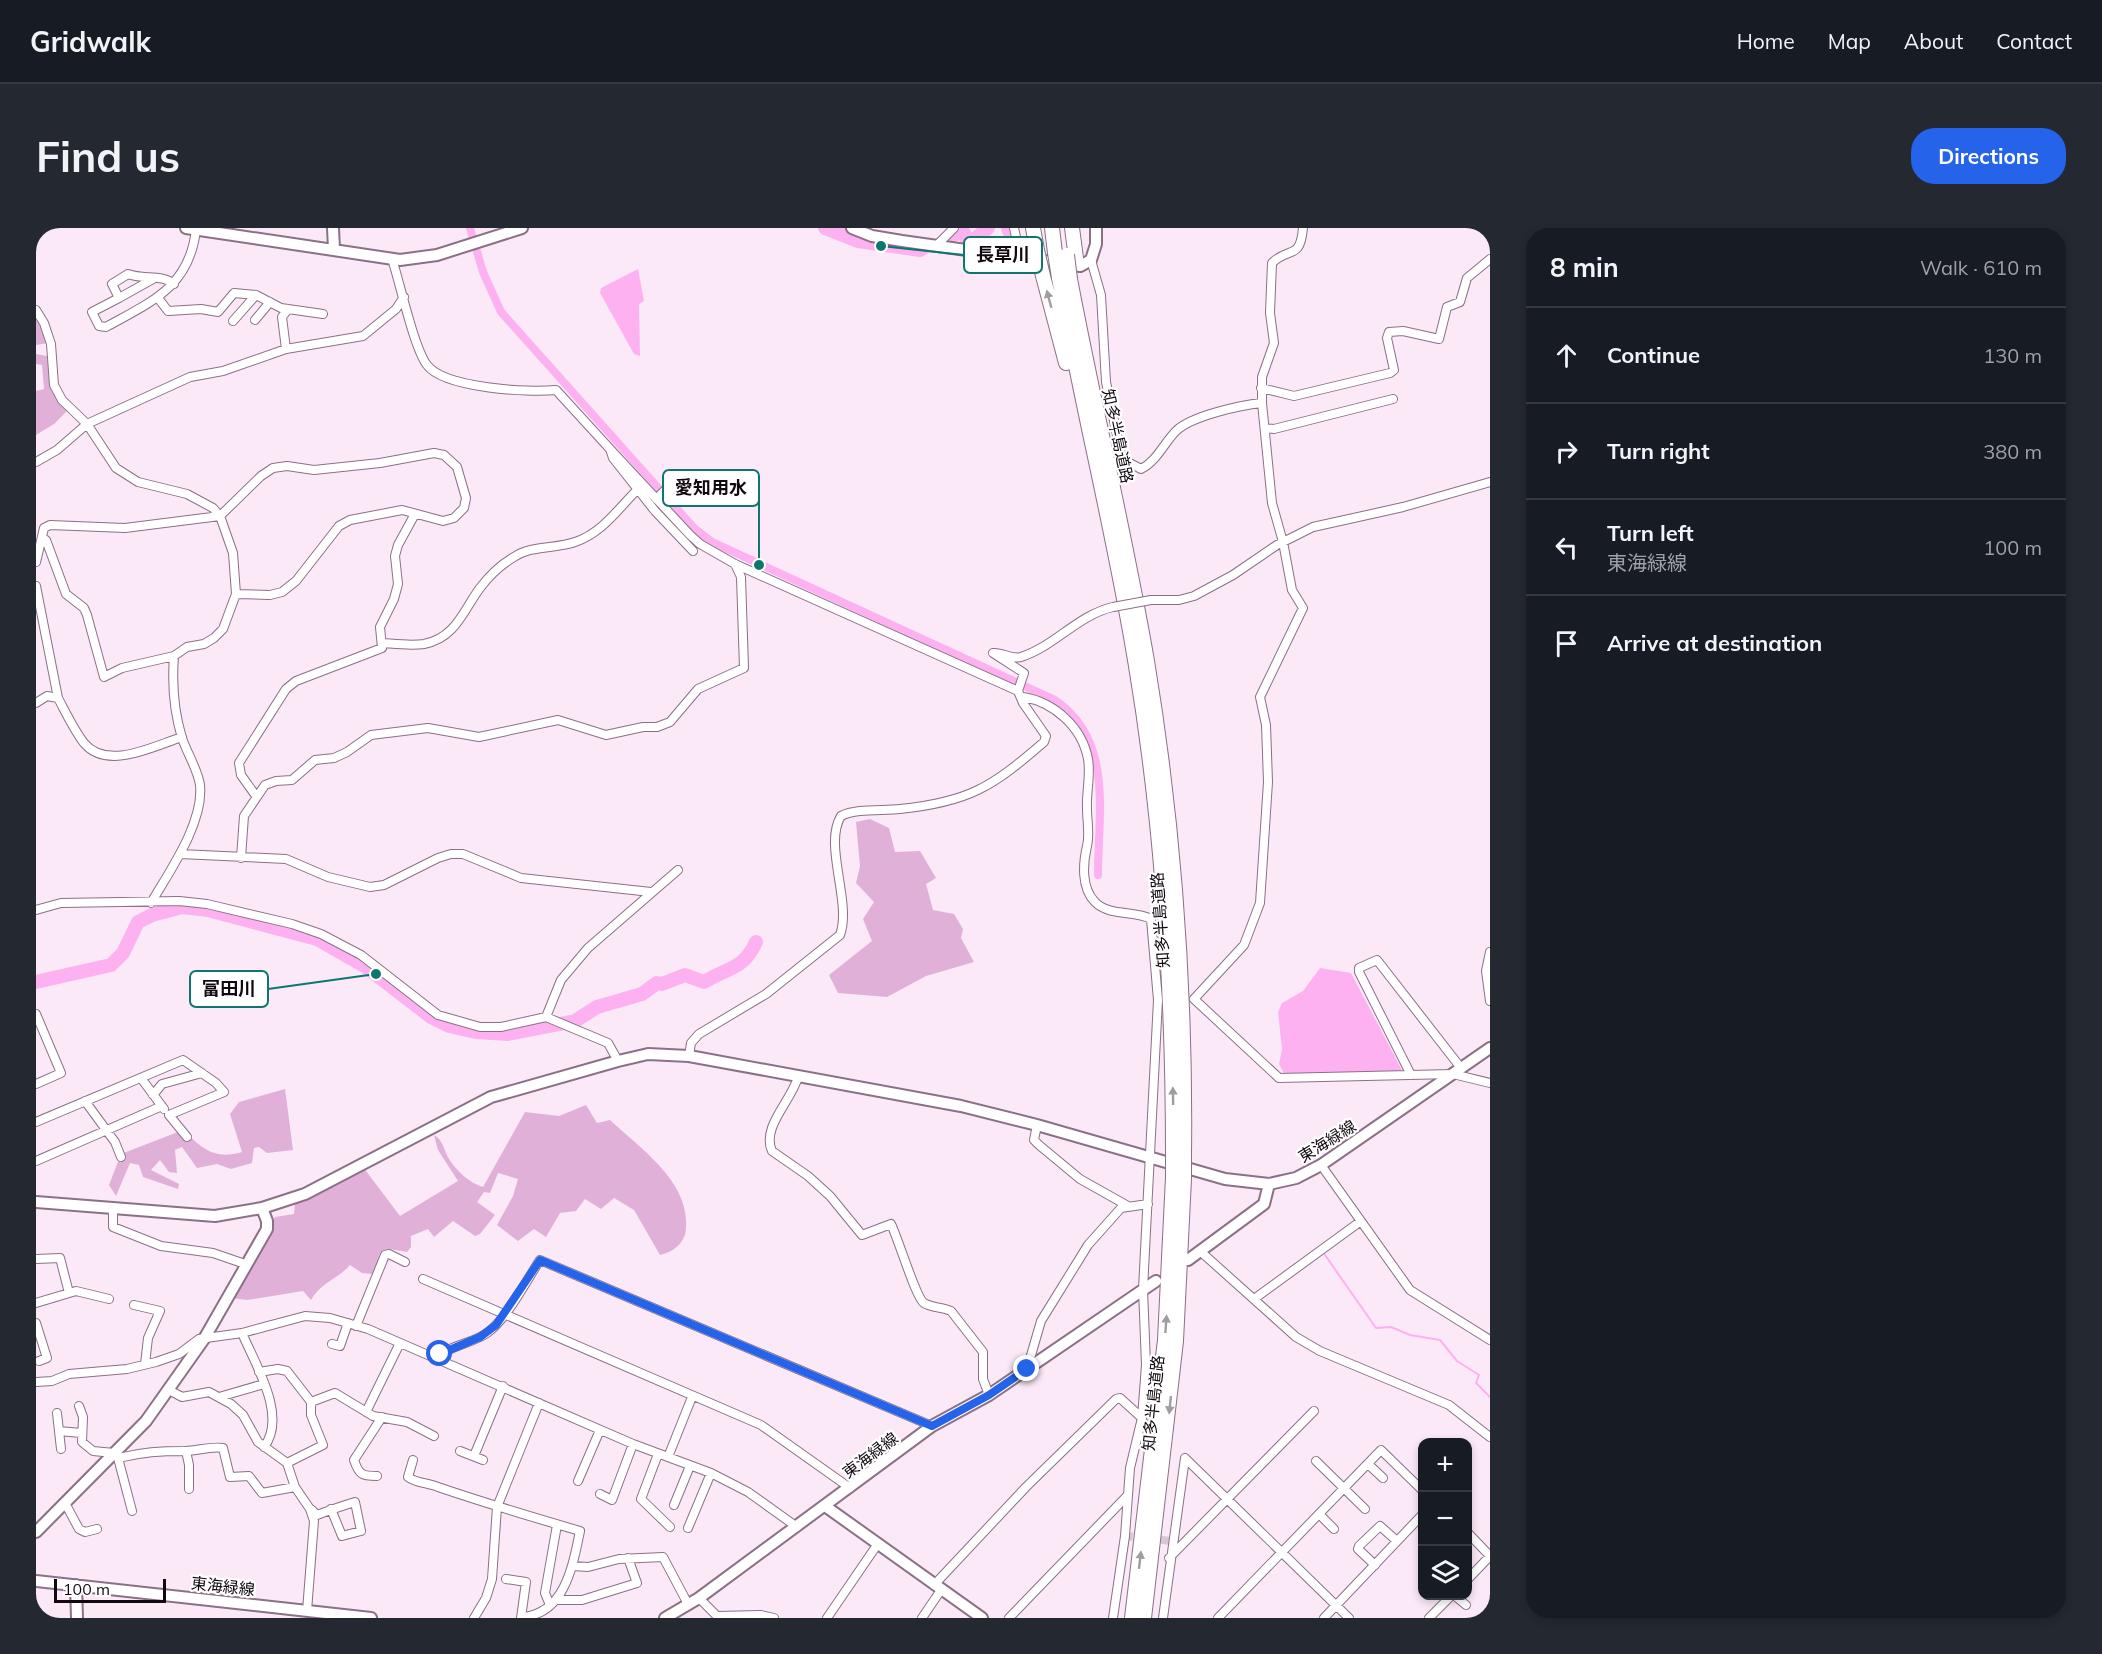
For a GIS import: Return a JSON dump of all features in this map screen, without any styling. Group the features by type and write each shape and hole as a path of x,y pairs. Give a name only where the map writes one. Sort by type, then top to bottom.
{"highway":[{"path":"1033,228 1043,276 1077,404 1090,436"},
{"name":"知多半島道路","path":"1052,228 1066,256"},
{"name":"知多半島道路","path":"1063,228 1090,436 1127,614 1152,779 1170,981 1179,1155"},
{"path":"1069,279 1066,256 1072,228"},
{"name":"知多半島道路","path":"1069,279 1138,611 1163,777 1181,980 1175,1353 1144,1618"},
{"name":"知多半島道路","path":"1132,1618 1165,1340 1178,1178"}],"street":[{"path":"333,228 334,249"},
{"path":"153,279 92,312 99,326 106,327 158,298 174,284 180,277 191,229 334,249 392,260 437,255 522,228"},
{"path":"852,228 872,236 938,244 1021,259 1080,266 1091,260"},
{"path":"938,244 954,228"},
{"path":"1014,228 1021,259"},
{"path":"1096,228 1096,244 1091,260 1101,295 1107,381 1122,459 1141,469 1148,465 1178,429 1212,414 1242,405 1262,403"},
{"path":"1303,228 1300,248 1294,254 1280,256 1272,263 1270,313 1274,343 1262,388 1272,503 1283,542 1292,590 1303,608 1260,698 1266,725 1268,782 1260,903 1244,945 1194,999 1278,1078 1411,1075 1457,1071 1490,1083"},
{"path":"1262,388 1294,396 1390,373 1394,370 1387,338 1389,332 1403,331 1439,339 1447,307 1460,302 1467,279 1490,258"},
{"path":"392,260 421,354 431,370 457,382 532,392 556,390 700,544 735,564 1046,704 1073,727 1086,751 1089,790 1084,870 1091,896 1101,906 1113,911 1151,919 1158,1000 1152,1158 1143,1290 1146,1365 1142,1418 1127,1496 1125,1536 1113,1618"},
{"path":"119,298 112,284 128,274 153,279 168,279 174,284"},
{"path":"158,298 168,311 201,309 218,312 234,293 256,295 288,309 322,314"},
{"path":"233,321 256,295"},
{"path":"36,462 57,450 87,424 190,377 223,371 286,349 363,336 396,309 404,297"},
{"path":"255,321 270,302"},
{"path":"274,326 288,309"},
{"path":"36,310 44,323 51,344 54,385 62,400 87,424 116,468 125,476 199,499 220,516 233,553 236,594 223,629 204,644 187,647 174,656 122,669 104,677 84,608 66,594 46,540 42,538"},
{"path":"282,317 286,349"},
{"path":"1265,428 1274,429 1393,399"},
{"path":"610,449 613,458 637,490 693,551"},
{"path":"36,525 44,528 50,525 125,528 220,516 261,476 273,468 287,466 315,470 380,463 434,453 444,455 458,467 466,498 464,508 454,518 442,521 402,510 350,520 339,526 296,581 282,592 270,596 236,594"},
{"path":"689,1056 691,1043 699,1034 766,994 840,935 843,922 836,848 837,821 840,816 940,805 967,796 995,781 1044,742 1047,736 1023,703 1021,694 1024,673 993,653 1022,657 1055,639 1092,612 1151,600 1179,600 1194,596 1283,542 1313,527 1403,507 1490,482"},
{"path":"656,499 669,486"},
{"path":"383,643 422,644 439,637 464,618 480,588 510,559 523,552 564,545 590,536 603,526 637,490"},
{"path":"256,796 240,775 239,763 286,689 296,681 312,677 382,648 380,627 394,599 398,584 395,556 398,545 415,514"},
{"path":"36,562 44,528"},
{"path":"241,858 244,816 265,785 276,781 292,780 315,760 334,758 371,735 428,728 479,737 558,720 606,735 670,722 698,689 744,668 741,577 735,564"},
{"path":"36,586 58,698 85,744 93,751 107,756 122,755 182,737"},
{"path":"151,903 180,854 194,823 200,785 182,737 173,676 174,656"},
{"path":"36,702 47,696 58,698"},
{"path":"180,854 286,860 328,877 370,887 384,885 438,858 451,854 463,854 521,878 651,892"},
{"path":"546,1017 561,980 588,948 678,870"},
{"path":"36,910 61,903 179,901 207,904 321,934 361,955 438,1015 480,1026 501,1027 546,1017 608,1043 618,1060"},
{"path":"1490,952 1486,971 1490,1001"},
{"path":"1411,1075 1359,972 1359,968 1377,960 1457,1071"},
{"path":"36,1014 61,1073 36,1084"},
{"name":"東海緑線","path":"1269,1184 1296,1178 1321,1165 1490,1048"},
{"path":"36,1202 113,1210 215,1216 262,1208 304,1194 491,1097 618,1060 648,1054 689,1056 961,1106 1037,1125 1225,1179 1269,1184 1264,1204 1188,1260"},
{"path":"36,1122 183,1060 224,1092 169,1115"},
{"path":"153,1095 166,1082 202,1073"},
{"path":"798,1077 771,1131 769,1145 772,1151 815,1182 862,1235 891,1224 903,1250 918,1298 926,1304 951,1311 964,1331 979,1345 985,1358 983,1379 989,1395"},
{"path":"141,1078 187,1137"},
{"path":"85,1101 107,1130 119,1149 121,1157"},
{"path":"36,1161 162,1106"},
{"path":"1037,1125 1034,1140 1039,1145 1080,1179 1128,1206"},
{"path":"1321,1165 1410,1290 1490,1340"},
{"path":"1027,1369 1041,1321 1088,1245 1121,1208 1148,1204"},
{"path":"36,1532 116,1455 169,1390 204,1339 267,1229 267,1221 262,1208"},
{"path":"113,1210 113,1227 161,1245 213,1253 245,1264"},
{"path":"1254,1299 1361,1221"},
{"path":"1200,1251 1296,1337 1320,1350 1449,1405 1490,1437"},
{"path":"332,1344 340,1346 386,1255 389,1254 405,1262"},
{"path":"36,1259 60,1258 69,1293"},
{"path":"436,1358 489,1332 540,1260 932,1426"},
{"path":"423,1279 761,1425 850,1488"},
{"name":"東海緑線","path":"665,1618 699,1598 932,1426 989,1395 1156,1281"},
{"path":"36,1303 76,1291 110,1300"},
{"path":"145,1364 148,1338 164,1302"},
{"path":"134,1305 160,1311"},
{"path":"36,1382 52,1381 69,1374 127,1369 179,1354 199,1339 216,1334 242,1333 305,1316 352,1324 503,1386 633,1444 711,1473 748,1492 797,1527"},
{"path":"36,1323 47,1358 39,1361"},
{"path":"242,1333 274,1407 268,1442 264,1447"},
{"path":"366,1412 400,1343"},
{"path":"259,1372 278,1369 287,1371 311,1402 311,1415 323,1445 320,1449 287,1463"},
{"path":"219,1397 264,1384"},
{"path":"474,1456 503,1386"},
{"path":"169,1390 182,1396 203,1391 219,1397 243,1415 264,1447 287,1463 295,1487 310,1509 314,1521 307,1611"},
{"path":"311,1402 334,1393 366,1412 406,1422 434,1436"},
{"path":"668,1457 692,1397"},
{"path":"922,1618 938,1587 1026,1487 1116,1399 1120,1398 1142,1418"},
{"path":"474,1618 486,1598 492,1579 497,1507 539,1403"},
{"path":"79,1406 83,1417 82,1442 93,1451 116,1455 163,1449 186,1451 212,1447 223,1448 230,1477 249,1476 262,1493 295,1487"},
{"path":"1169,1558 1314,1411"},
{"path":"57,1413 61,1449"},
{"path":"377,1476 363,1476 358,1473 354,1460 382,1417"},
{"path":"578,1481 600,1430"},
{"path":"59,1431 81,1433"},
{"path":"600,1494 612,1500 633,1444"},
{"path":"1218,1618 1381,1450 1418,1486"},
{"path":"186,1451 189,1465 189,1490"},
{"path":"460,1451 483,1460"},
{"path":"658,1454 640,1499 670,1527"},
{"path":"116,1455 132,1511"},
{"path":"1163,1618 1169,1558 1185,1458 1349,1618"},
{"path":"413,1460 408,1477 410,1480 423,1481 497,1507 580,1531 573,1566 554,1602 542,1611 522,1617 526,1582 506,1579"},
{"path":"1316,1461 1365,1509"},
{"path":"1368,1464 1383,1478"},
{"path":"674,1505 690,1466"},
{"path":"688,1528 711,1473"},
{"path":"1009,1618 1127,1496"},
{"path":"310,1509 318,1515 331,1509 355,1502 361,1530 342,1536 331,1509"},
{"path":"65,1503 79,1528 86,1532 98,1529"},
{"path":"825,1506 982,1618"},
{"path":"1319,1514 1334,1529"},
{"path":"1324,1618 1418,1519"},
{"path":"557,1525 545,1593 554,1602 582,1600 637,1583 628,1558"},
{"path":"1375,1564 1358,1549 1359,1546 1380,1526 1397,1541"},
{"path":"1472,1538 1490,1556 1472,1574"},
{"path":"827,1618 877,1545"},
{"path":"573,1566 588,1567 605,1561 663,1557 688,1604"},
{"name":"東海緑線","path":"36,1581 371,1618"},
{"path":"76,1585 77,1618"},
{"path":"699,1598 717,1616 761,1615 774,1618"},
{"path":"1429,1618 1449,1600"},
{"path":"1459,1600 1466,1605"}],"shaded area":[{"path":"638,269 644,301 639,304 640,356 634,354 600,293 601,288"},
{"path":"36,317 48,343 36,345"},
{"path":"36,354 47,356 50,383 69,409 54,424 36,435 36,391 44,389 42,365 36,364"},
{"path":"870,819 889,828 895,852 920,851 936,878 926,884 933,910 954,914 963,929 961,938 974,962 926,976 887,997 838,993 829,975 872,941 863,919 874,902 856,883 860,866 856,822"},
{"path":"1320,968 1351,973 1403,1072 1285,1075 1279,1064 1282,1049 1278,1012 1282,1003 1303,991"},
{"path":"285,1089 293,1150 267,1153 259,1147 254,1148 252,1163 231,1169 217,1164 197,1168 182,1147 175,1150 177,1173 169,1172 160,1160 151,1170 179,1184 178,1189 143,1177 139,1165 130,1163 116,1196 109,1185 121,1154 183,1130 197,1143 216,1154 242,1152 230,1114 239,1102"},
{"path":"586,1105 597,1123 610,1120 648,1154 661,1167 680,1195 685,1210 686,1227 681,1242 670,1251 660,1255 634,1210 614,1198 601,1209 585,1199 576,1211 560,1213 546,1237 534,1229 518,1241 497,1225 513,1196 518,1179 498,1173 490,1193 484,1192 477,1202 495,1215 480,1234 475,1236 453,1221 434,1237 428,1229 411,1236 411,1247 407,1252 389,1249 380,1253 373,1274 362,1273 350,1265 319,1289 311,1300 303,1291 247,1300 231,1298 275,1217 294,1214 295,1203 363,1167 400,1216 458,1181 438,1150 434,1135 440,1140 449,1159 459,1172 483,1187 525,1112 559,1116"}],"waterway":[{"path":"470,228 483,272 501,312 694,528 712,542 1055,700 1074,716 1087,736 1095,757 1099,779 1098,875"},
{"path":"825,228 858,241 920,250 925,247"},
{"path":"951,236 963,231 969,244 988,228"},
{"path":"36,982 111,965 123,953 138,922 152,915 182,907 208,910 317,939 366,967 431,1017 449,1026 476,1032 508,1034 575,1021 597,1007 642,994 657,983 662,984 685,975 704,982 741,963 756,942"},
{"path":"1325,1255 1376,1328 1391,1327 1410,1335 1440,1340 1457,1361 1479,1375 1476,1383 1490,1397"}],"tunnel":[{"path":"1125,1536 1172,1541"}],"place":[{"name":"長草川","path":"881,246"},
{"name":"愛知用水","path":"759,565"},
{"name":"富田川","path":"376,974"}],"route":[{"path":"440,1354 489,1332 540,1260 932,1426 989,1395 1027,1369"}]}
